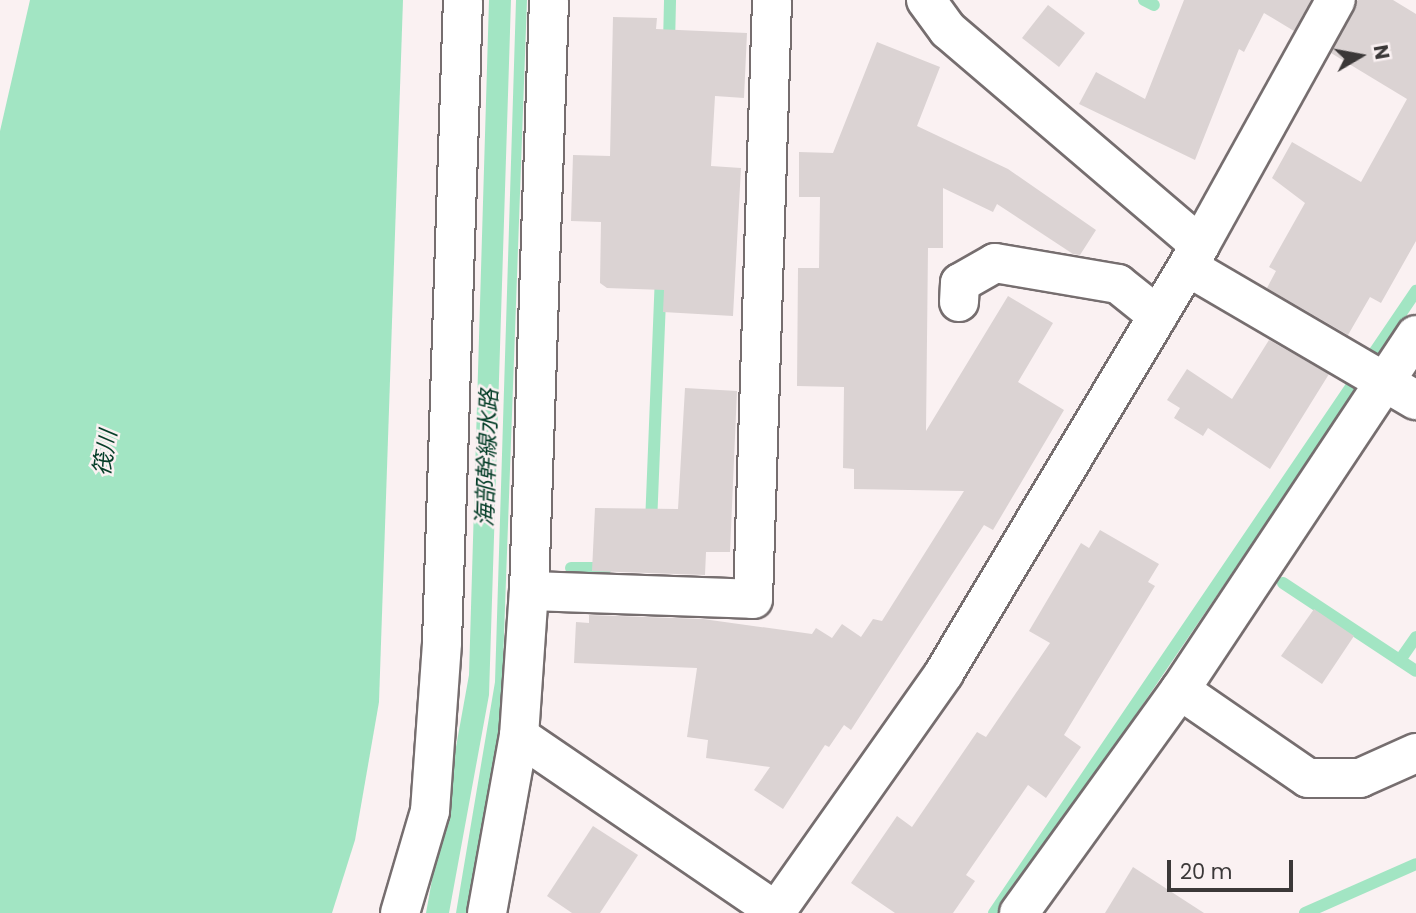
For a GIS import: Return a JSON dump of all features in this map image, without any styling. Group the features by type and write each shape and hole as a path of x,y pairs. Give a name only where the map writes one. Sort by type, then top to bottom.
{"street":[{"path":"400,913 430,811 441,655 463,0"},
{"path":"488,913 519,736 529,591 549,0"},
{"path":"529,591 753,599 772,0"},
{"path":"926,0 948,30 1194,256 1382,378"},
{"path":"519,736 776,912 944,673 1194,256 1336,0"},
{"path":"959,302 960,283 995,263 1118,284 1158,316"},
{"path":"1020,913 1180,690 1382,378 1416,335"},
{"path":"1180,690 1308,778 1360,778 1416,753"}],"water":[{"name":"筏川","path":"30,0 403,0 379,702 355,840 332,913 0,913 0,131"},
{"name":"海部幹線水路","path":"489,0 511,0 489,695 449,913 426,913 469,675"},
{"path":"516,0 527,0 501,718 469,913 456,913 495,682"}],"building":[{"path":"1184,0 1311,0 1294,31 1264,13 1244,52 1239,49 1195,160 1079,104 1096,72 1145,99"},
{"path":"1358,0 1393,0 1416,14 1416,241 1381,303 1370,297 1348,335 1267,288 1276,271 1269,267 1305,203 1272,178 1292,142 1361,182 1407,99 1331,53"},
{"path":"1048,5 1085,33 1059,67 1022,38"},
{"path":"613,17 657,18 656,29 747,33 744,98 715,96 711,166 741,168 733,316 663,312 664,290 607,288 600,283 601,222 571,221 573,155 610,156"},
{"path":"877,42 940,67 917,126 1008,169 1096,230 1080,255 1073,254 997,204 993,212 943,188 943,248 928,248 926,431 1008,296 1053,323 1018,382 1064,410 993,530 984,525 851,730 844,725 829,747 825,745 783,809 754,790 770,767 706,758 708,740 687,737 697,668 574,663 576,622 589,623 589,615 703,619 812,634 816,628 832,638 842,624 861,637 873,619 882,621 964,491 854,489 854,469 843,468 844,387 797,386 798,268 819,268 820,197 799,197 799,152 833,153"},
{"path":"1269,340 1329,374 1270,469 1208,428 1203,436 1174,418 1180,408 1167,400 1187,369 1232,399"},
{"path":"685,388 737,391 730,552 706,552 705,575 592,571 595,508 678,509"},
{"path":"1100,530 1159,564 1148,582 1155,586 1064,735 1081,747 1046,798 1028,785 966,875 975,881 953,913 895,913 851,883 897,816 912,827 977,732 986,737 1050,643 1029,631 1081,543 1089,548"},
{"path":"1314,609 1354,636 1322,684 1281,656"},
{"path":"593,826 638,855 600,913 572,913 547,896"},
{"path":"1133,867 1204,913 1105,913"}],"waterway":[{"path":"669,45 670,0"},
{"path":"1144,0 1154,5"},
{"path":"651,524 661,273"},
{"path":"994,913 1416,291"},
{"path":"571,568 606,568"},
{"path":"1283,583 1416,671"},
{"path":"1400,660 1416,637"},
{"path":"1305,913 1416,864"}]}
